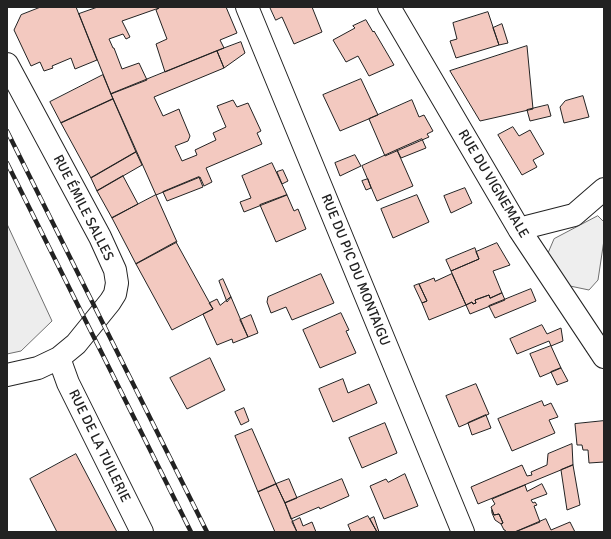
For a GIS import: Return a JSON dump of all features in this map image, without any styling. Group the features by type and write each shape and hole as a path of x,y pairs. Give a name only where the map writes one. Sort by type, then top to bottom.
{"street":[{"name":"RUE DU PIC DU MONTAIGU","path":"247,7 463,532"},
{"name":"RUE DU VIGNEMALE","path":"389,7 519,229 604,357"},
{"name":"RUE ÉMILE SALLES","path":"7,64 100,238 115,270 117,283 115,294 110,302 76,344 59,358 38,368 7,375"},
{"path":"519,229 574,215 604,189"},
{"name":"RUE DE LA TUILERIE","path":"59,358 68,383 142,532"}],"shaded area":[{"path":"598,216 604,222 604,240 598,280 589,290 570,286 548,253 554,239"},
{"path":"7,224 52,321 21,351 7,354"}],"building":[{"path":"41,7 76,7 97,60 75,69 71,58 52,66 53,68 44,71 40,62 31,66 14,30 21,15"},
{"path":"98,7 159,7 122,21 130,37 126,39 123,34 109,39 122,69 139,63 147,80 111,94 79,14"},
{"path":"159,7 226,7 237,33 220,40 224,48 165,72 156,44 167,39 156,10"},
{"path":"270,7 312,7 322,32 294,44 282,17 276,20"},
{"path":"488,12 499,45 456,58 450,41 457,39 453,23"},
{"path":"366,20 394,65 369,76 358,56 346,62 333,40 355,28 353,26"},
{"path":"502,24 508,43 499,45 493,28"},
{"path":"241,42 245,53 224,68 217,51"},
{"path":"527,46 533,109 480,121 450,71"},
{"path":"217,51 224,68 154,97 163,116 179,109 190,136 188,141 175,146 182,161 197,155 195,150 216,140 213,133 226,127 217,106 233,100 237,107 248,103 261,131 257,133 262,144 206,168 212,182 204,186 200,177 156,195 111,94"},
{"path":"103,75 113,99 61,123 50,102"},
{"path":"361,79 378,115 340,131 323,95"},
{"path":"583,96 589,117 564,123 560,107 565,101"},
{"path":"113,99 136,152 91,178 61,123"},
{"path":"412,100 419,117 424,115 433,131 427,134 429,137 385,156 369,119"},
{"path":"548,105 551,116 530,121 527,110"},
{"path":"513,127 519,136 530,130 544,154 533,160 537,167 522,175 498,135"},
{"path":"422,139 426,148 401,158 397,150"},
{"path":"397,150 413,186 377,201 362,166"},
{"path":"136,152 142,165 97,191 91,178"},
{"path":"355,155 361,166 340,176 335,163"},
{"path":"272,163 287,195 244,212 240,202 251,198 242,176"},
{"path":"283,170 288,181 282,184 277,172"},
{"path":"123,176 138,204 112,218 97,191"},
{"path":"199,177 203,187 167,201 163,192"},
{"path":"368,179 371,188 366,190 362,181"},
{"path":"465,188 472,203 451,213 444,196"},
{"path":"156,195 177,242 136,264 112,218"},
{"path":"287,195 294,211 298,209 306,229 276,242 260,205"},
{"path":"417,195 429,222 393,238 381,209"},
{"path":"176,242 213,309 172,330 136,264"},
{"path":"497,243 510,265 493,271 502,293 490,298 489,295 475,300 476,303 473,304 472,302 466,305 451,271 479,259 476,252"},
{"path":"475,248 479,259 451,271 446,260"},
{"path":"321,274 334,303 292,320 286,307 271,313 267,302 268,297"},
{"path":"452,274 466,305 429,320 422,303 427,301 419,284 434,278 435,281"},
{"path":"223,279 231,297 227,302 219,281"},
{"path":"419,284 427,301 422,303 414,286"},
{"path":"531,289 536,301 495,318 489,306"},
{"path":"502,293 505,300 470,314 466,305 472,302 473,304 476,303 475,300 489,295 490,298"},
{"path":"231,297 248,337 233,343 232,339 217,345 203,314 213,309 209,303 217,299 220,305"},
{"path":"341,313 349,330 346,331 356,353 320,368 303,330"},
{"path":"251,315 258,333 248,337 240,320"},
{"path":"542,325 547,334 561,328 563,341 551,346 549,341 517,354 510,339"},
{"path":"551,346 561,368 540,377 530,354"},
{"path":"210,358 225,390 187,409 170,378"},
{"path":"561,368 568,381 557,385 551,372"},
{"path":"343,379 348,393 369,384 377,403 333,422 319,389"},
{"path":"476,384 489,414 459,427 446,396"},
{"path":"542,401 544,406 551,403 558,417 549,420 555,433 512,451 498,419"},
{"path":"244,408 249,421 241,425 235,412"},
{"path":"486,415 491,428 472,435 468,423"},
{"path":"604,421 604,462 589,463 588,450 583,450 582,445 577,445 575,424"},
{"path":"385,423 397,453 362,468 349,438"},
{"path":"252,429 276,484 258,492 235,436"},
{"path":"572,444 573,465 478,504 471,487 522,465 527,476 532,475 531,472 547,465 548,454"},
{"path":"76,454 117,532 57,532 30,479"},
{"path":"573,465 580,505 567,510 561,470"},
{"path":"405,474 418,506 384,519 370,486 386,479 388,482"},
{"path":"289,479 297,498 285,503 276,484"},
{"path":"342,479 349,496 320,509 319,507 291,519 285,503"},
{"path":"276,484 297,532 275,532 258,492"},
{"path":"542,484 547,494 531,500 537,505 534,506 540,522 515,532 506,532 501,524 503,523 499,514 494,515 491,507 495,504 492,499 525,485 527,491"},
{"path":"492,510 494,515 499,514 503,523 501,524 495,520"},
{"path":"368,516 377,532 351,532 348,525"},
{"path":"374,517 379,532 377,532 370,519"},
{"path":"300,518 303,526 312,522 316,532 297,532 292,522"},
{"path":"546,519 551,530 570,522 575,532 515,532"}],"railway":[{"path":"7,131 207,532"},
{"path":"7,163 191,532"}]}
